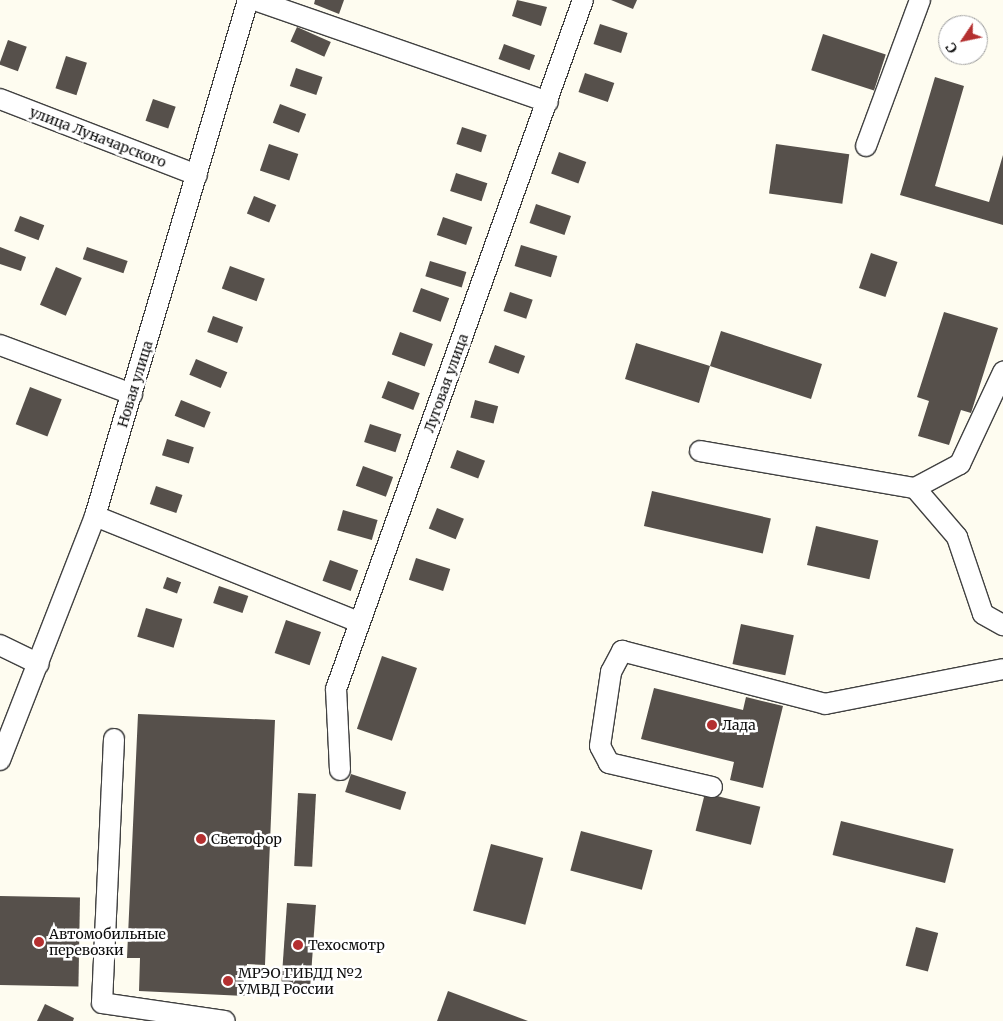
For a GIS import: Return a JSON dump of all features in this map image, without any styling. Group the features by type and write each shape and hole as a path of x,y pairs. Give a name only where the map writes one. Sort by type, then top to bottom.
{"street":[{"name":"Новая улица","path":"0,760 39,664 95,516 248,0"},
{"path":"255,0 548,102"},
{"name":"Луговая улица","path":"340,770 336,689 583,0"},
{"path":"866,146 920,0"},
{"name":"улица Луначарского","path":"0,99 197,175"},
{"path":"0,345 132,394"},
{"path":"700,451 914,488 960,464 1003,372"},
{"path":"914,488 957,537 983,614 1003,625"},
{"path":"95,516 359,622"},
{"path":"0,645 39,664"},
{"path":"712,787 609,763 600,746 611,672 622,651 825,704 1003,670"},
{"path":"114,739 102,1004 225,1021"}],"building":[{"path":"315,0 344,0 339,14 314,4"},
{"path":"517,0 547,7 541,26 512,16"},
{"path":"611,0 637,0 633,9"},
{"path":"600,24 628,33 621,53 594,44"},
{"path":"297,27 331,42 324,57 290,42"},
{"path":"823,34 886,54 874,91 811,70"},
{"path":"8,40 27,47 18,71 0,65"},
{"path":"504,44 535,55 530,70 499,59"},
{"path":"66,56 87,63 76,95 55,88"},
{"path":"296,68 322,77 316,95 290,86"},
{"path":"585,73 614,83 608,102 578,92"},
{"path":"935,77 964,86 935,186 989,202 1003,155 1003,225 900,195"},
{"path":"153,99 176,107 168,129 146,121"},
{"path":"280,104 306,114 299,133 273,123"},
{"path":"462,127 487,135 481,152 456,144"},
{"path":"269,144 298,154 289,181 260,170"},
{"path":"776,144 849,154 842,204 769,194"},
{"path":"559,152 586,162 578,184 551,174"},
{"path":"456,173 487,183 482,201 450,191"},
{"path":"254,196 276,205 269,223 247,214"},
{"path":"536,204 571,216 564,235 529,223"},
{"path":"20,216 44,225 39,240 14,231"},
{"path":"443,217 472,227 466,245 437,235"},
{"path":"521,245 557,256 551,277 515,266"},
{"path":"0,247 26,257 21,271 0,264"},
{"path":"87,247 128,261 123,273 83,259"},
{"path":"871,253 897,262 885,297 859,288"},
{"path":"430,261 466,272 462,287 425,276"},
{"path":"230,266 265,279 257,301 222,289"},
{"path":"56,267 82,278 66,316 40,305"},
{"path":"421,288 449,298 441,322 412,311"},
{"path":"510,292 533,300 526,319 503,311"},
{"path":"944,312 998,328 971,413 961,410 949,445 918,436 929,401 917,397"},
{"path":"213,316 243,327 237,343 207,332"},
{"path":"721,331 822,364 811,399 710,366"},
{"path":"400,332 433,344 425,367 392,355"},
{"path":"636,343 710,366 699,403 625,379"},
{"path":"495,345 525,356 519,374 489,363"},
{"path":"196,359 227,372 221,388 189,375"},
{"path":"388,381 420,393 413,410 382,398"},
{"path":"30,387 62,399 47,437 16,424"},
{"path":"181,400 211,412 204,428 175,416"},
{"path":"475,400 498,406 494,424 470,417"},
{"path":"370,424 401,434 396,452 364,442"},
{"path":"167,439 194,447 189,463 162,455"},
{"path":"457,450 485,461 478,478 450,468"},
{"path":"363,466 393,477 386,497 356,486"},
{"path":"156,486 182,495 176,513 150,504"},
{"path":"652,491 771,518 763,554 644,526"},
{"path":"437,508 464,519 456,539 429,528"},
{"path":"343,510 378,520 372,540 337,530"},
{"path":"816,526 878,540 869,579 807,565"},
{"path":"416,558 450,569 443,591 409,580"},
{"path":"330,560 358,570 351,591 322,581"},
{"path":"167,577 181,582 177,593 163,588"},
{"path":"219,586 248,596 242,613 213,603"},
{"path":"146,608 182,619 174,648 137,637"},
{"path":"286,620 321,632 310,665 275,653"},
{"path":"741,624 794,635 785,675 732,664"},
{"path":"382,656 417,668 392,741 357,729"},
{"name":"Лада","path":"654,688 743,710 746,697 783,706 763,788 730,780 734,762 641,739"},
{"name":"Светофор","path":"138,714 275,720 265,965 247,964 245,996 139,991 140,958 127,958"},
{"path":"351,774 406,792 400,810 345,792"},
{"path":"298,793 316,794 312,867 294,866"},
{"path":"705,793 760,807 751,845 696,831"},
{"path":"841,821 954,849 945,883 833,855"},
{"path":"581,831 652,850 642,890 570,871"},
{"path":"491,844 543,858 525,925 473,911"},
{"name":"Автомобильные перевозки","path":"0,896 80,897 78,986 0,985"},
{"name":"Техосмотр","path":"287,903 316,905 310,986 281,984"},
{"path":"916,927 938,933 928,972 906,966"},
{"path":"448,991 528,1021 437,1021"},
{"path":"45,1004 74,1018 73,1021 37,1021"}],"place":[{"name":"Лада","path":"712,725"},
{"name":"Светофор","path":"201,839"},
{"name":"Автомобильные перевозки","path":"39,942"},
{"name":"Техосмотр","path":"298,945"},
{"name":"МРЭО ГИБДД №2 УМВД России","path":"228,981"}]}
